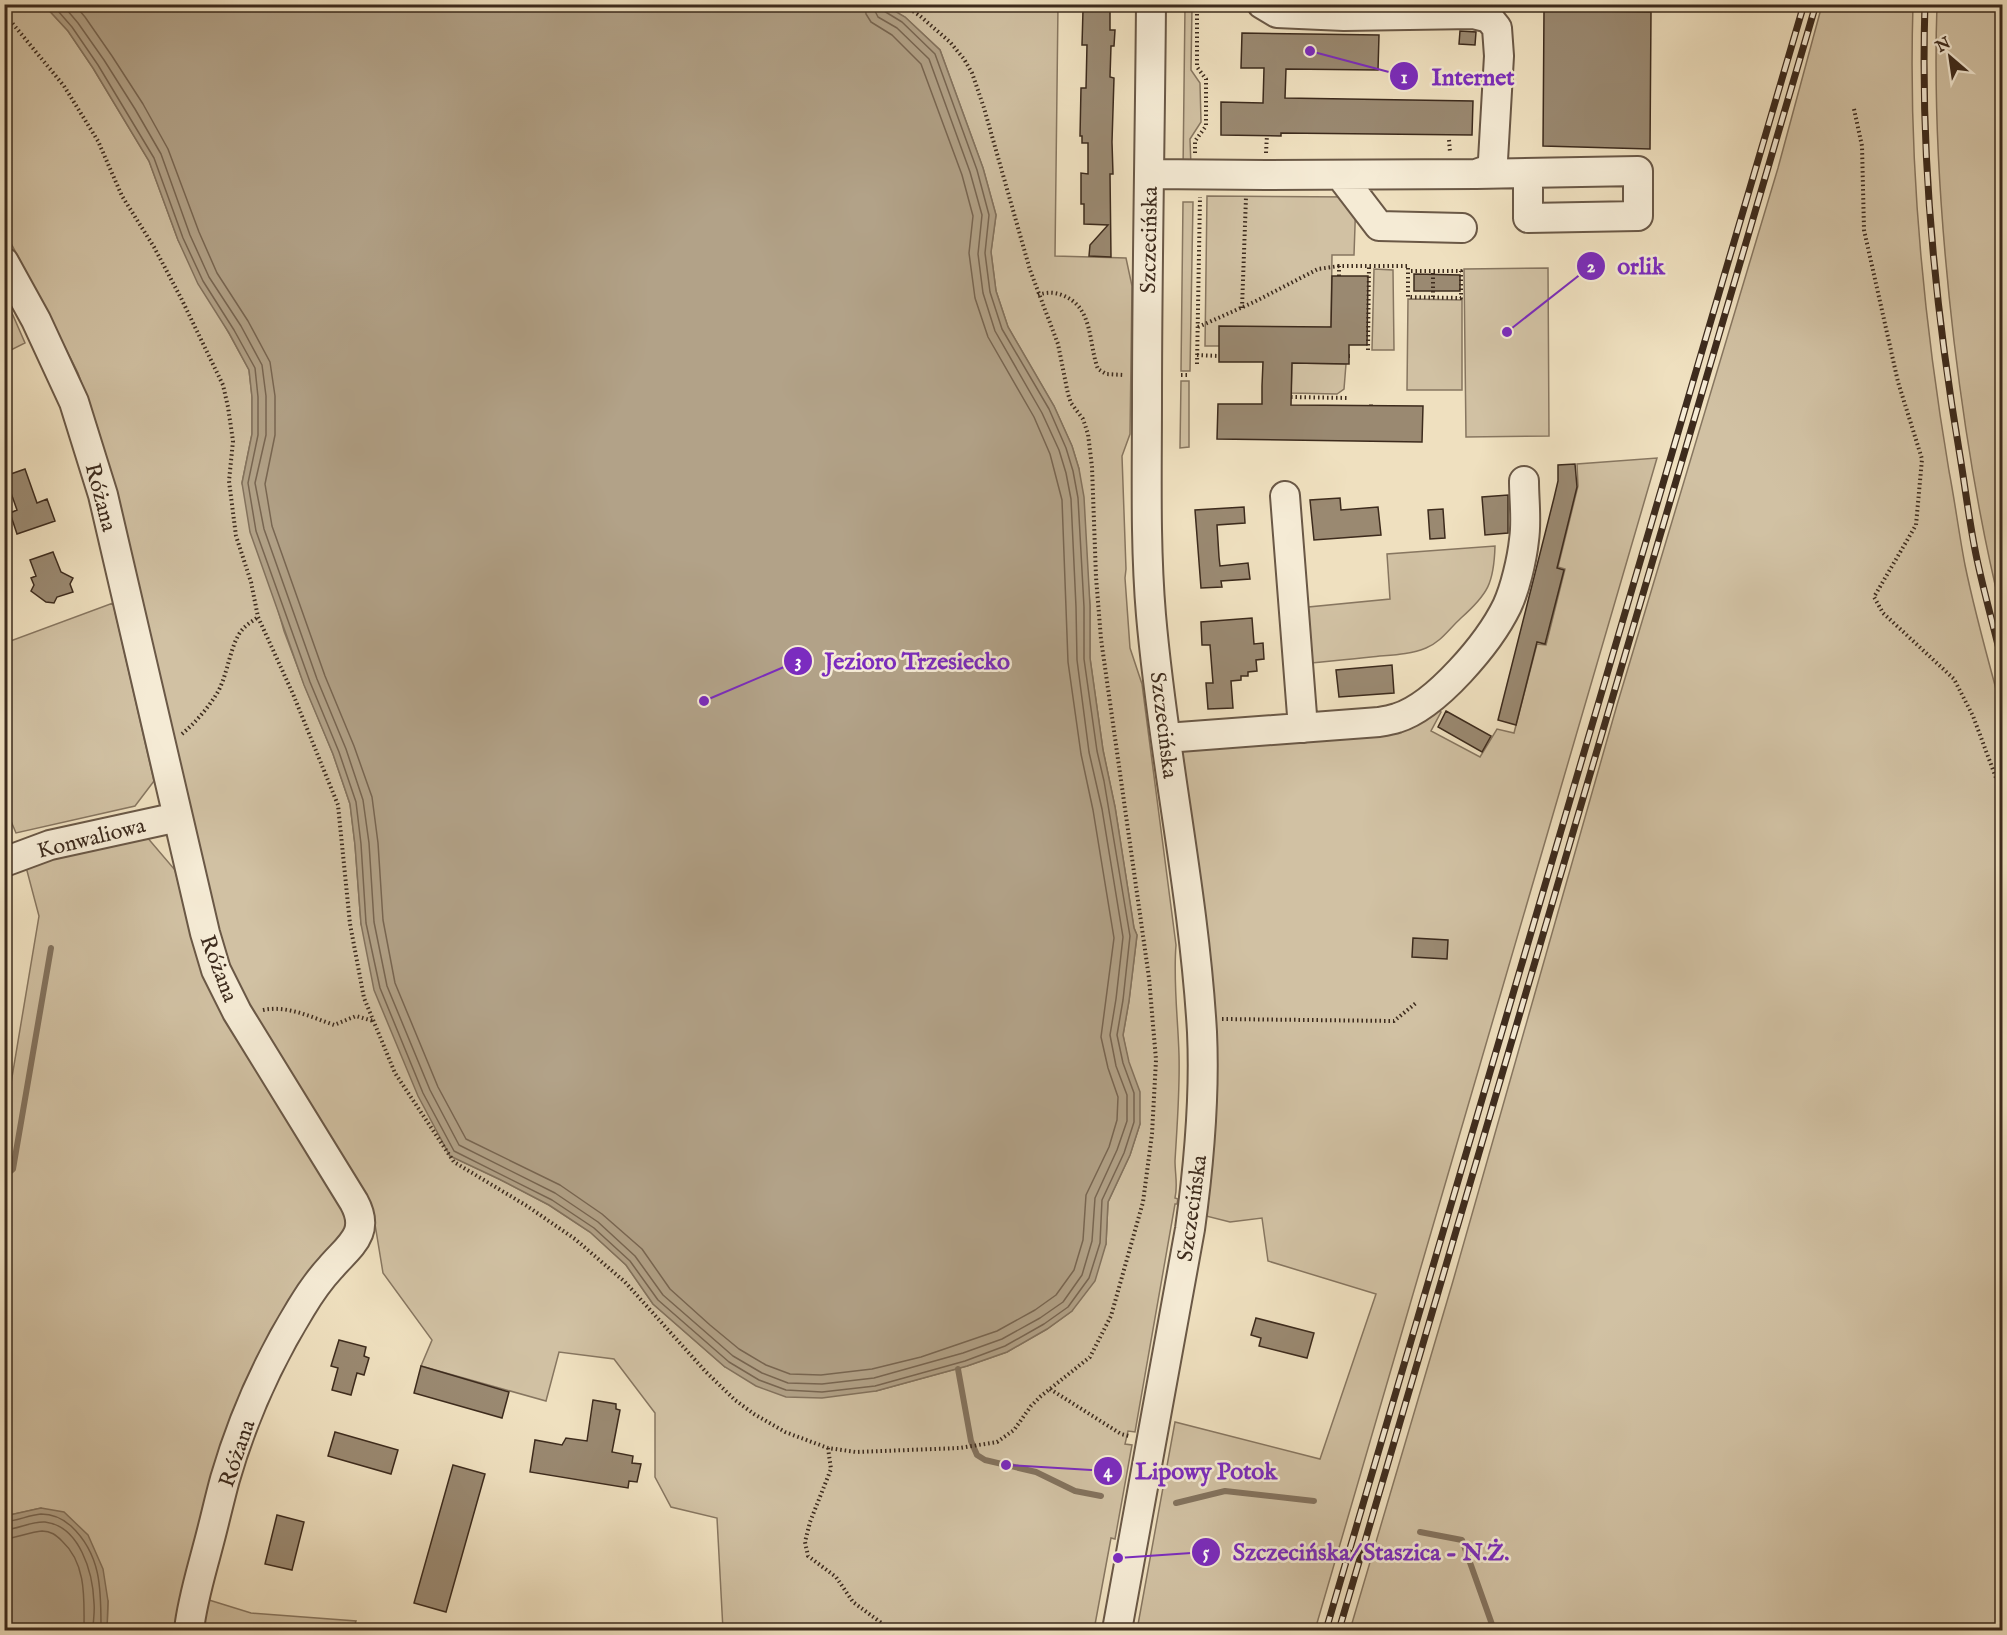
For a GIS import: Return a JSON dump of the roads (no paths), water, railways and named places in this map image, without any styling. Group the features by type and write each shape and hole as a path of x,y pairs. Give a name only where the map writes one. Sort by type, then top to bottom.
{"street":[{"name":"Szczecińska","path":"1117,1630 1144,1440 1196,1190 1202,1111 1201,1019 1193,936 1151,616 1147,525 1151,4"},
{"path":"1149,174 1201,174 1257,165 1340,175 1502,170 1497,28 1489,18 1473,14 1344,16 1277,13 1262,4"},
{"path":"1340,175 1379,226 1462,228"},
{"name":"Różana","path":"4,262 65,379 84,430 103,495 210,950 225,989 243,1022 359,1210 361,1222 355,1243 318,1282 294,1320 247,1417 225,1478 189,1630"},
{"path":"1166,738 1379,722 1398,718 1424,703 1455,676 1475,654 1493,632 1508,604 1524,540 1524,481"},
{"path":"1285,496 1303,728"},
{"name":"Konwaliowa","path":"4,862 57,843 178,817"}],"water":[{"path":"883,4 905,17 940,50 983,168 996,215 991,252 996,291 1008,327 1054,406 1072,446 1079,469 1084,497 1090,606 1090,658 1103,750 1137,935 1123,1035 1129,1062 1140,1092 1140,1124 1130,1155 1108,1202 1106,1244 1095,1281 1072,1311 1047,1329 1007,1352 967,1366 876,1391 822,1398 786,1397 756,1386 725,1367 653,1304 626,1265 590,1232 549,1205 450,1156 418,1096 374,990 361,924 350,804 333,754 304,685 250,532 242,483 252,434 249,370 198,284 178,240 149,161 93,68 68,31 44,5"},
{"path":"41,1508 64,1512 88,1535 103,1569 108,1601 107,1630 5,1630 5,1516"}],"waterway":[{"path":"4,1177 13,1169 51,948"},
{"path":"958,1369 971,1441 977,1455 985,1460 1036,1472 1075,1491 1101,1496"},
{"path":"1176,1503 1225,1491 1314,1501"},
{"path":"1420,1532 1462,1540 1494,1630"}],"railway":[{"path":"1326,1630 1804,4"},
{"path":"1339,1630 1816,4"},
{"path":"1925,4 1927,174 1943,344 1973,537 2002,661"}],"place":[{"name":"Internet","path":"1310,51"},
{"name":"orlik","path":"1507,332"},
{"name":"Jezioro Trzesiecko","path":"704,701"},
{"name":"Lipowy Potok","path":"1006,1465"},
{"name":"Szczecińska/ Staszica - N.Ż.","path":"1118,1558"}]}
